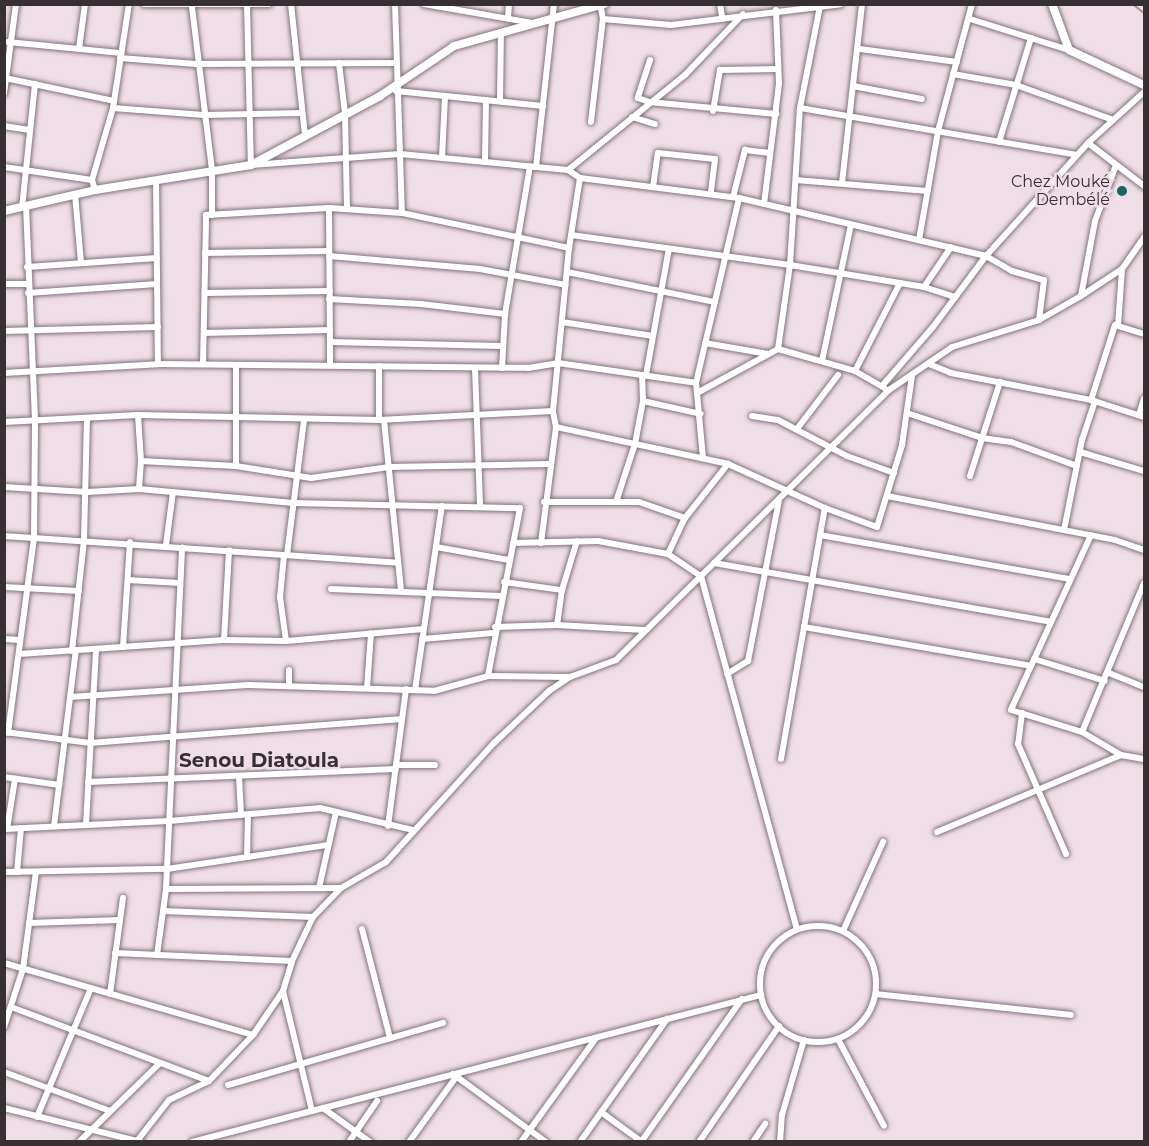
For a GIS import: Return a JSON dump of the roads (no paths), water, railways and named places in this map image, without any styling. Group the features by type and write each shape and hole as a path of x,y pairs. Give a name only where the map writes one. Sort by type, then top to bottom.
{"street":[{"path":"5,91 7,38 16,4"},
{"path":"79,49 86,4"},
{"path":"94,189 92,180 113,105 129,4"},
{"path":"148,5 192,7 269,4"},
{"path":"291,4 304,135"},
{"path":"395,4 402,213"},
{"path":"424,4 453,6 533,23"},
{"path":"508,4 508,18"},
{"path":"502,368 501,346 505,314 543,106 554,4"},
{"path":"720,4 722,17"},
{"path":"842,183 848,116 860,49 862,4"},
{"path":"919,240 938,131 970,19 972,4"},
{"path":"1052,4 1069,50"},
{"path":"247,5 251,165"},
{"path":"251,165 396,87 454,46 533,23 553,21 601,5 603,19 591,122"},
{"path":"603,19 671,26 786,7 836,5"},
{"path":"778,349 790,265 800,108 820,6"},
{"path":"192,7 196,64 212,170 212,215"},
{"path":"764,204 776,114 778,69 776,10"},
{"path":"568,170 685,75 743,14"},
{"path":"970,19 1069,50 1144,85"},
{"path":"500,101 501,32"},
{"path":"7,38 196,64 396,63"},
{"path":"999,142 1031,38"},
{"path":"860,49 957,62"},
{"path":"650,60 638,98 649,102 713,111 776,114"},
{"path":"339,63 345,113 347,209"},
{"path":"713,111 720,70 778,69"},
{"path":"953,74 1016,85 1113,120"},
{"path":"5,78 113,105 204,115 302,113"},
{"path":"35,84 24,207 35,420 34,538 7,733 90,743 173,739 402,719"},
{"path":"853,86 922,99"},
{"path":"396,87 445,96 543,106"},
{"path":"882,386 986,256 1088,143 1144,92"},
{"path":"442,158 445,96"},
{"path":"485,162 486,100"},
{"path":"800,108 1077,155"},
{"path":"632,117 655,124"},
{"path":"4,126 30,130"},
{"path":"1088,143 1144,186"},
{"path":"703,458 696,383 725,257 745,150 770,153"},
{"path":"653,187 658,153 715,159 711,194"},
{"path":"4,211 94,189 212,170 345,156 400,154 568,170 580,178 736,197 986,256 1012,271 1045,281 1039,320"},
{"path":"1081,296 1095,221 1116,165"},
{"path":"4,167 92,180"},
{"path":"540,543 548,464 556,427 553,411 569,248 580,178"},
{"path":"156,180 158,364"},
{"path":"796,180 928,191"},
{"path":"75,194 81,263"},
{"path":"329,208 330,364"},
{"path":"203,364 206,215 329,208 402,213 569,248"},
{"path":"822,362 838,274 851,225"},
{"path":"571,235 790,265 924,287 955,297"},
{"path":"4,1108 90,1131 139,1141 168,1100 209,1081 253,1035 283,991 292,961 313,917 341,888 386,862 494,743 549,691 570,677 616,660 889,390 952,347 1039,320 1081,296 1122,269 1141,246 1144,237"},
{"path":"924,287 951,247"},
{"path":"616,502 635,444 643,401 644,375 669,249"},
{"path":"205,253 329,254 512,275 566,285"},
{"path":"27,267 157,258"},
{"path":"1118,326 1122,269"},
{"path":"567,272 715,302"},
{"path":"4,284 28,284"},
{"path":"855,370 900,284"},
{"path":"28,293 157,285"},
{"path":"205,292 330,291"},
{"path":"330,299 505,314"},
{"path":"562,322 653,336"},
{"path":"1064,530 1080,452 1115,325 1144,334"},
{"path":"4,331 158,327"},
{"path":"204,333 330,330"},
{"path":"330,342 501,346"},
{"path":"705,343 768,354"},
{"path":"697,393 778,349 855,370 889,390"},
{"path":"4,373 158,364 330,364 528,368 558,363 696,383"},
{"path":"929,364 1000,382 1093,401 1142,416 1144,399"},
{"path":"236,365 236,466"},
{"path":"379,366 382,420 401,591"},
{"path":"475,368 481,465 480,507"},
{"path":"797,429 838,375"},
{"path":"556,427 728,464 825,508 877,527 894,473 907,413 912,376"},
{"path":"970,476 1000,382"},
{"path":"643,401 700,414"},
{"path":"4,422 138,415 382,420 478,412 553,411"},
{"path":"907,413 982,438 1011,442 1077,466"},
{"path":"138,415 141,461 139,489"},
{"path":"752,416 778,420 831,447 894,473"},
{"path":"54,826 70,697 84,540 87,492 87,418"},
{"path":"286,641 280,597 304,420"},
{"path":"1080,452 1144,471"},
{"path":"141,461 236,466 297,477 389,467 548,464"},
{"path":"668,554 685,518 728,464"},
{"path":"4,487 87,492 139,489 293,503 520,508 494,630 488,676"},
{"path":"166,545 173,492"},
{"path":"887,496 1091,535 1144,550"},
{"path":"727,674 748,661 779,499"},
{"path":"544,502 639,502 685,518"},
{"path":"415,690 442,506"},
{"path":"781,759 825,508"},
{"path":"820,535 1071,579"},
{"path":"1091,535 1011,710 1082,732 1121,755 1144,759"},
{"path":"4,536 130,542 398,563"},
{"path":"557,625 562,590 577,541"},
{"path":"513,543 598,541 668,554 700,576 796,929"},
{"path":"123,647 130,542"},
{"path":"157,955 166,888 182,546"},
{"path":"436,547 509,560"},
{"path":"224,640 229,550"},
{"path":"714,563 1051,622"},
{"path":"128,580 180,583"},
{"path":"504,582 562,590"},
{"path":"1082,732 1137,609 1144,583"},
{"path":"4,587 79,591"},
{"path":"330,589 429,591 501,596"},
{"path":"1137,609 1144,611"},
{"path":"422,639 557,625 644,630"},
{"path":"804,627 1030,666"},
{"path":"19,654 224,640 286,641 423,629"},
{"path":"367,688 371,633"},
{"path":"4,639 20,640"},
{"path":"86,824 96,649"},
{"path":"1034,659 1105,681"},
{"path":"289,670 289,686"},
{"path":"1109,673 1144,687"},
{"path":"70,697 289,686 434,691 488,676 570,677"},
{"path":"388,826 406,689"},
{"path":"1022,713 1018,744 1066,854"},
{"path":"938,832 1121,755"},
{"path":"88,782 435,765"},
{"path":"239,776 248,857"},
{"path":"4,777 59,785"},
{"path":"15,779 6,829 169,821 320,808 388,826 413,830"},
{"path":"318,888 336,812"},
{"path":"17,872 21,828"},
{"path":"843,931 883,842"},
{"path":"4,872 167,868 328,846"},
{"path":"4,1027 6,1014 11,1007 23,969 36,872"},
{"path":"166,888 341,888"},
{"path":"110,994 123,898"},
{"path":"163,910 313,917"},
{"path":"29,923 120,920"},
{"path":"818,925 843,931 858,941 871,959 876,994 864,1021 838,1039 804,1040 779,1026 761,994 761,973 769,952 796,929 818,925"},
{"path":"362,929 390,1038"},
{"path":"115,953 292,961"},
{"path":"4,963 253,1035"},
{"path":"37,1117 92,988"},
{"path":"283,991 312,1111"},
{"path":"192,1142 454,1076 761,994"},
{"path":"876,994 1071,1015"},
{"path":"601,1112 641,1141 742,999"},
{"path":"11,1007 209,1081"},
{"path":"580,1142 668,1018"},
{"path":"228,1085 444,1023"},
{"path":"699,1142 779,1026"},
{"path":"520,1142 596,1037"},
{"path":"838,1039 884,1126"},
{"path":"780,1141 782,1115 804,1040"},
{"path":"79,1142 160,1063"},
{"path":"4,1072 110,1111"},
{"path":"454,1076 546,1142"},
{"path":"409,1142 454,1076"},
{"path":"349,1142 377,1101"},
{"path":"323,1108 370,1142"},
{"path":"753,1142 765,1124"}],"waterway":[{"path":"1133,4 1144,13"}],"place":[{"name":"Chez Mouké Dembélé","path":"1122,191"}],"district":[{"name":"Senou Diatoula","path":"259,760"}]}
